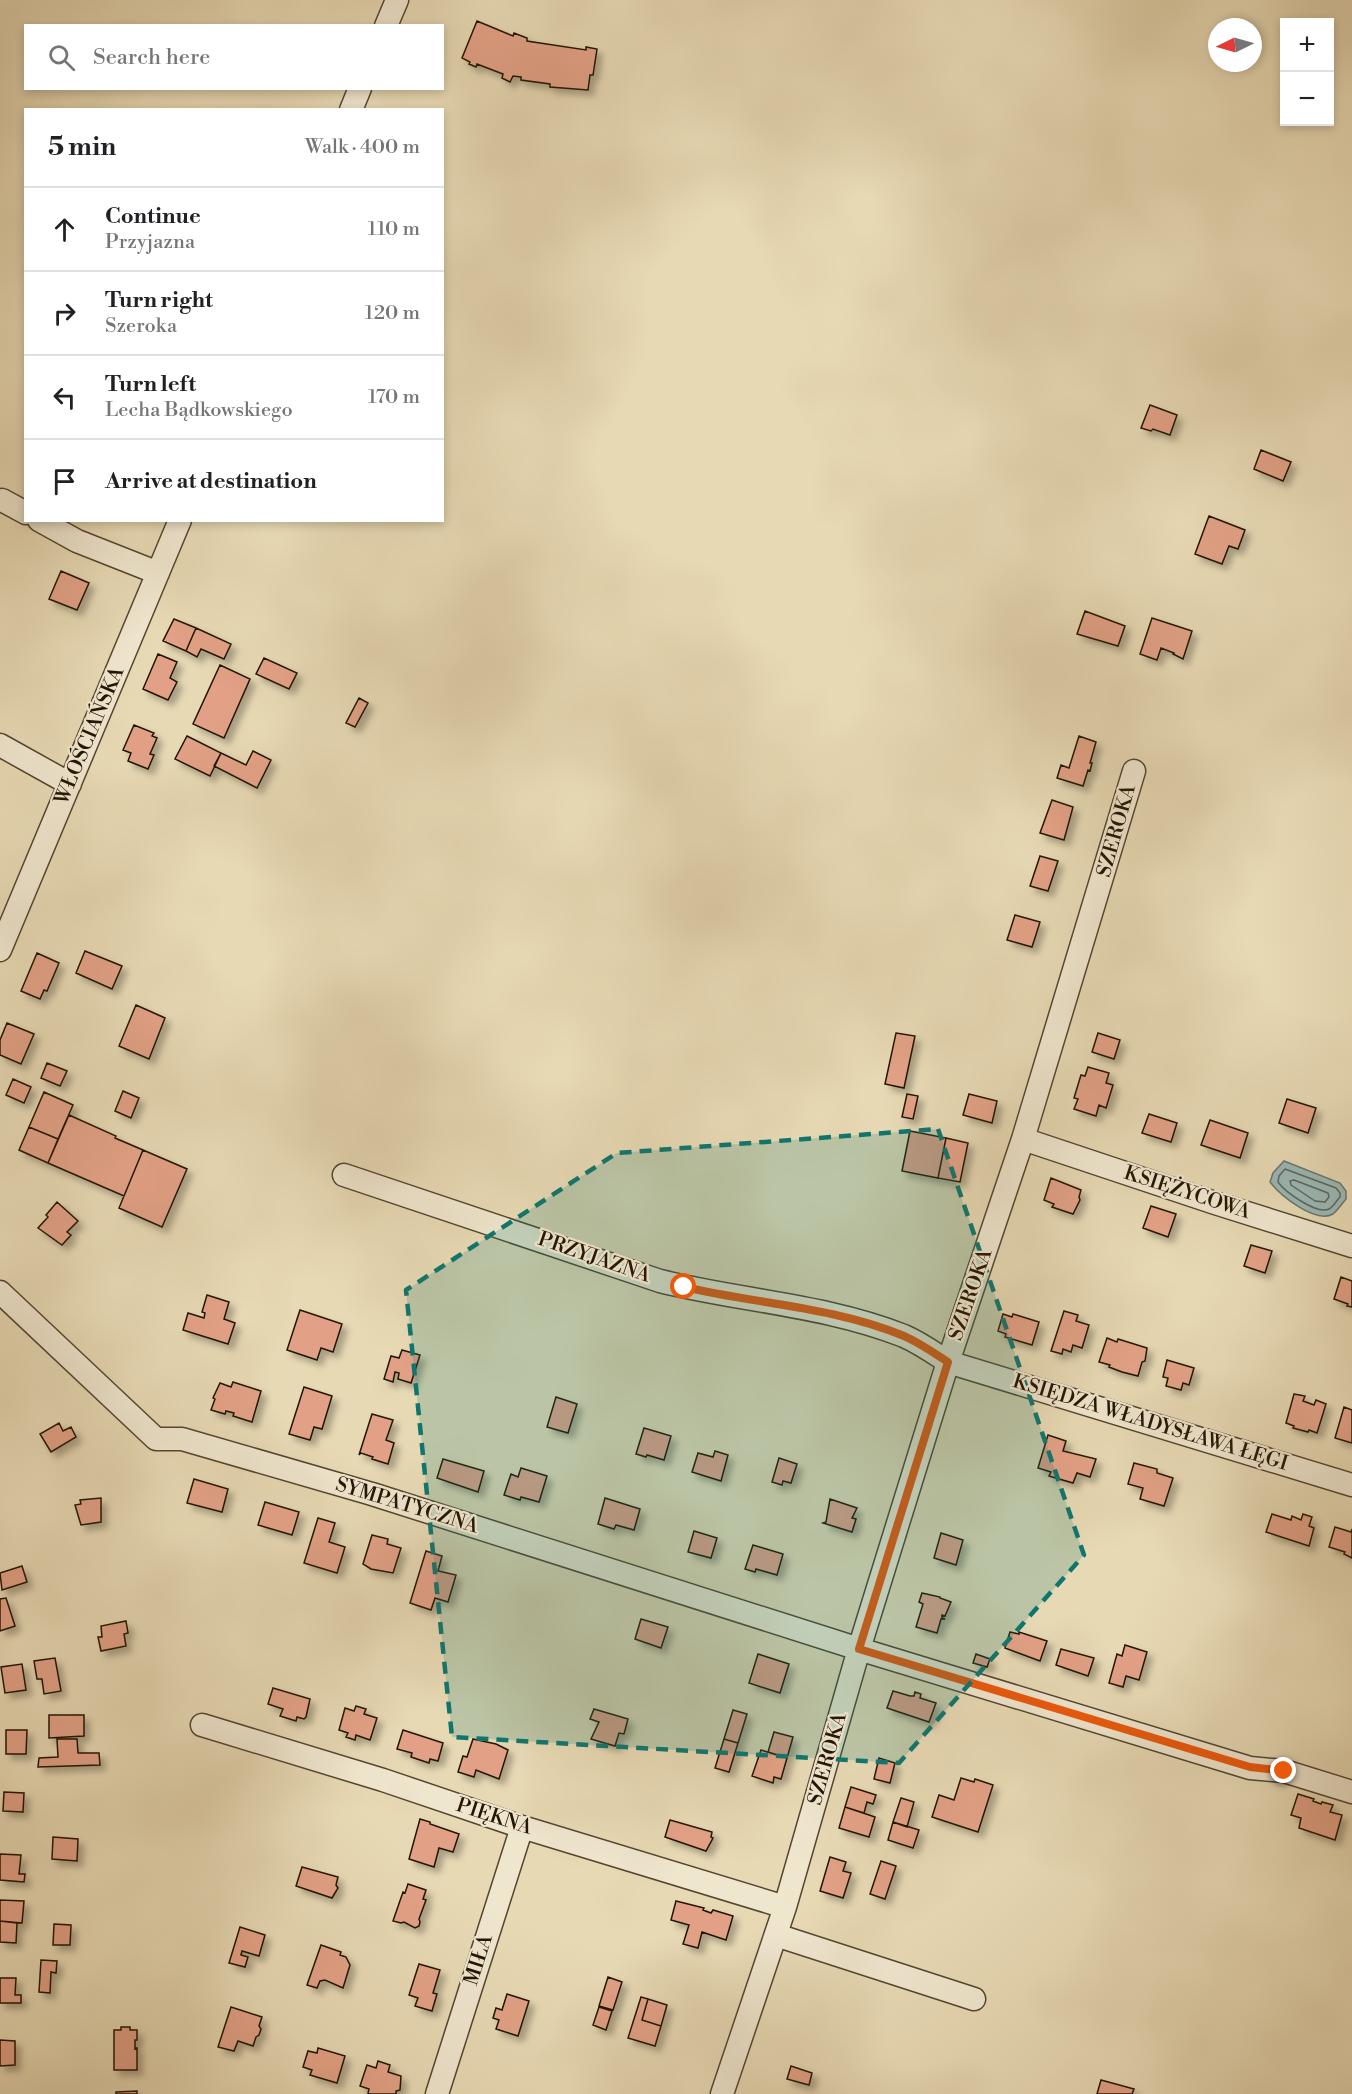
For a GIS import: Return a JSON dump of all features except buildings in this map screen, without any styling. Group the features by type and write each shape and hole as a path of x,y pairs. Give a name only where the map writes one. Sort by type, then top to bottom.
{"street":[{"path":"387,24 397,0"},
{"path":"352,108 359,90"},
{"path":"2,500 24,512"},
{"path":"43,522 77,541 158,573"},
{"name":"WŁOŚCIAŃSKA","path":"0,951 179,522"},
{"path":"0,745 70,784"},
{"name":"SZEROKA","path":"722,2094 786,1907 859,1649 948,1362 1023,1139 1134,771"},
{"name":"KSIĘŻYCOWA","path":"1023,1139 1215,1203 1352,1245"},
{"name":"PRZYJAZNA","path":"344,1175 660,1281 706,1292 825,1312 905,1336 948,1362"},
{"name":"SYMPATYCZNA","path":"0,1292 156,1439 182,1439 372,1494 859,1649 1250,1767 1284,1771 1352,1792"},
{"name":"KSIĘDZA WŁADYSŁAWA ŁĘGI","path":"948,1362 1352,1485"},
{"name":"PIĘKNA","path":"202,1725 383,1780 522,1827 786,1907"},
{"name":"MIŁA","path":"437,2094 522,1827"},
{"path":"776,1935 974,1999"}],"highlighted area":[{"path":"938,1129 1084,1555 899,1763 452,1737 406,1290 617,1153"}],"water":[{"path":"1284,1161 1340,1183 1346,1191 1346,1199 1333,1214 1326,1216 1317,1215 1298,1207 1270,1182 1273,1173"}],"route":[{"path":"684,1287 825,1312 905,1336 948,1362 859,1649 1250,1767 1284,1771"}]}
